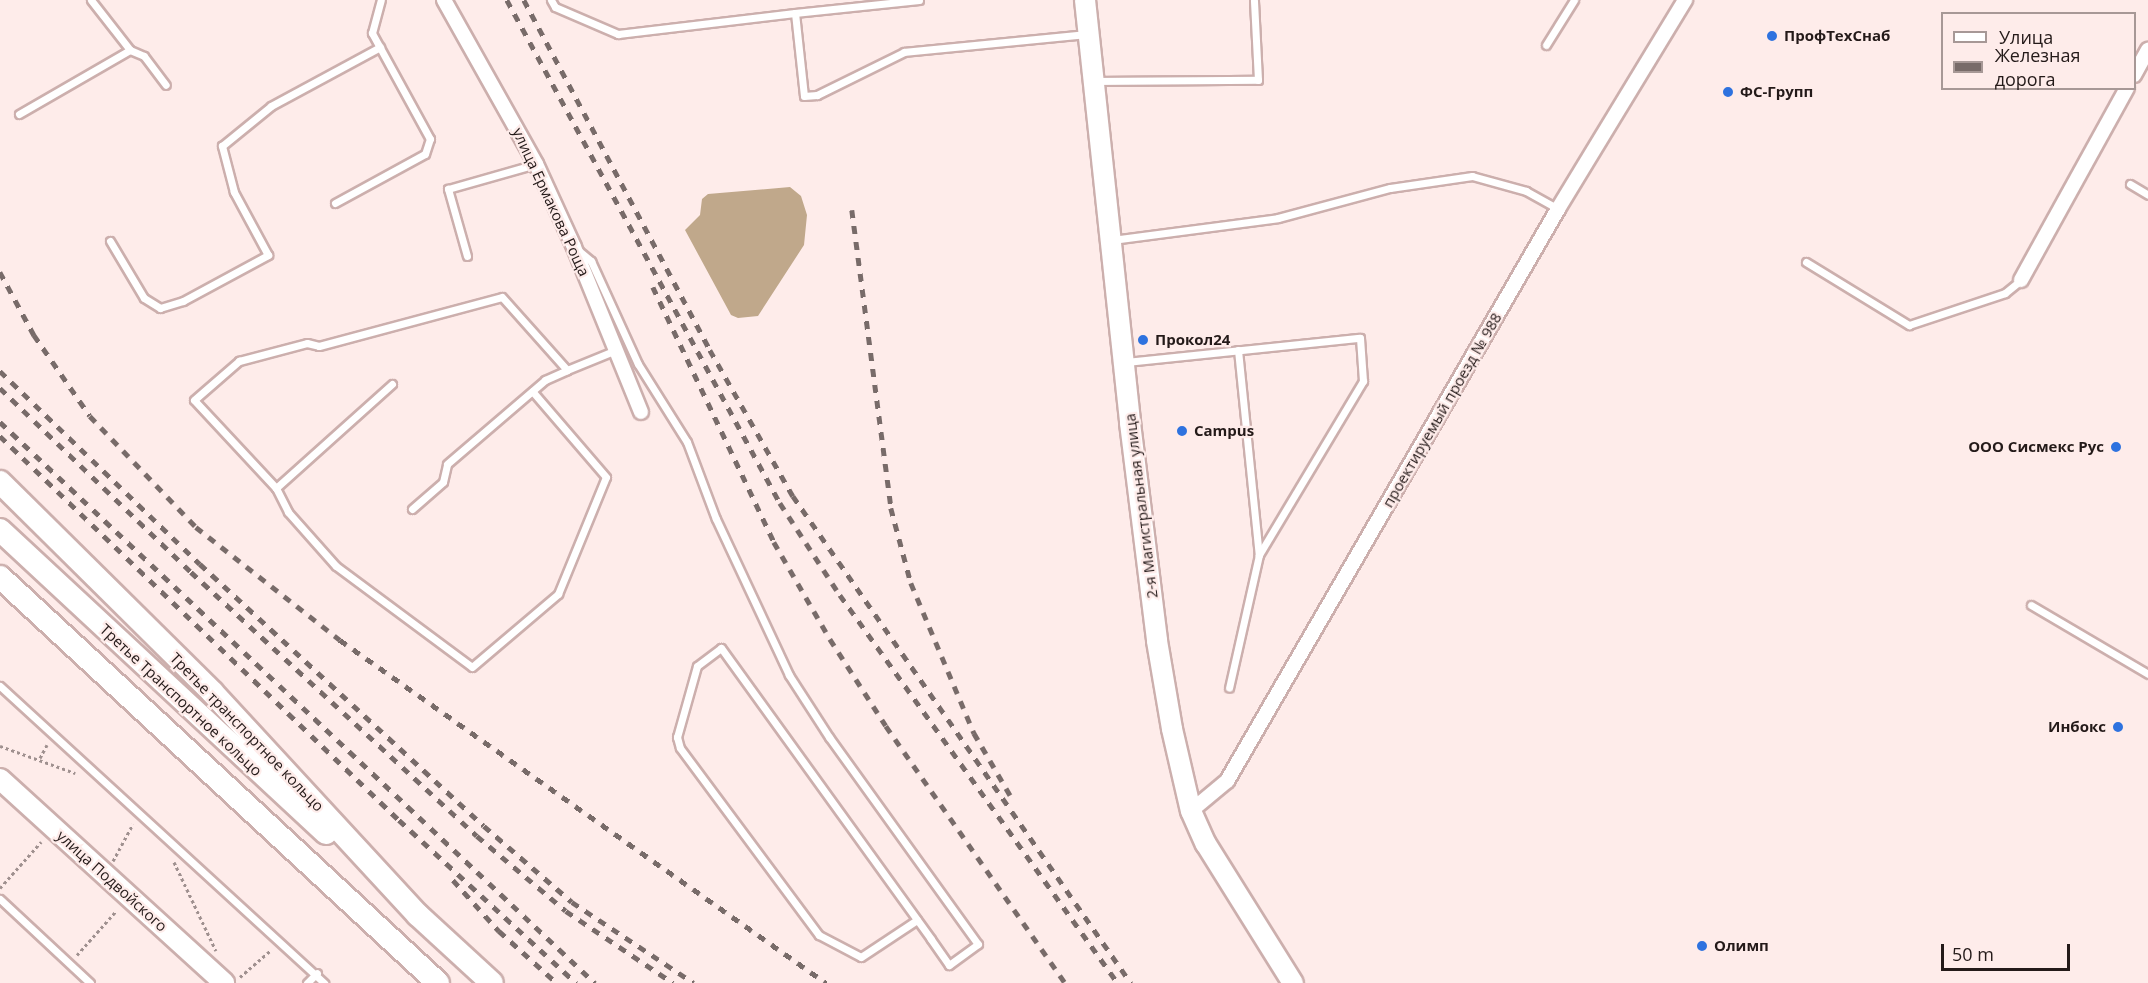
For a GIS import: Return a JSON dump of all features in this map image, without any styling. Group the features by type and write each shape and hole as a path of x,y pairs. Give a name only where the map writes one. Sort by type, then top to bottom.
{"main road":[{"name":"Третье транспортное кольцо","path":"0,482 212,692 418,915 492,983"},
{"name":"Третье Транспортное кольцо","path":"0,530 221,739 418,915"},
{"path":"0,577 438,983"}],"street":[{"name":"улица Ермакова Роща","path":"444,0 536,164 574,247 641,412"},
{"name":"2-я Магистральная улица","path":"1085,0 1123,362 1157,641 1191,811 1225,878 1293,983"},
{"name":"проектируемый проезд № 988","path":"1191,811 1227,781 1558,209 1685,0"},
{"path":"2136,71 2148,50"},
{"path":"2021,280 2126,90"},
{"name":"улица Подвойского","path":"0,779 231,982"}],"lane":[{"path":"91,0 130,50 144,56 166,85"},
{"path":"335,203 425,154 430,139 372,33 381,0"},
{"path":"551,0 555,7 618,34 918,0"},
{"path":"1095,81 1258,80 1254,0"},
{"path":"1546,45 1574,0"},
{"path":"795,14 804,96 817,95 904,52 1089,34"},
{"path":"110,241 144,298 160,308 183,302 268,255 234,192 222,146 271,106 380,47"},
{"path":"19,114 130,50"},
{"path":"467,256 448,189 536,164"},
{"path":"1110,240 1278,218 1390,188 1473,176 1526,191 1558,209"},
{"path":"2130,184 2148,195"},
{"path":"574,247 591,261 638,364 687,442 720,529 789,675 829,738 978,944 949,965 917,920 722,648 697,666 677,737 680,748 819,934 861,957 917,920"},
{"path":"1806,262 1910,325 2005,293 2021,280"},
{"path":"532,391 606,477 558,594 472,667 336,566 288,512 276,488 194,400 239,361 307,343 319,346 502,297 567,370"},
{"path":"1123,362 1360,338 1363,381 1259,555 1229,688"},
{"path":"412,509 442,482 447,464 545,380 616,350"},
{"path":"1238,350 1259,555"},
{"path":"276,488 392,384"},
{"path":"2031,605 2148,674"},
{"path":"0,686 139,815 317,973 324,983"},
{"path":"0,899 90,983"},
{"path":"307,983 317,973"}],"path":[{"path":"0,747 80,775"},
{"path":"110,868 139,815"},
{"path":"160,834 221,961"},
{"path":"0,888 41,842"},
{"path":"69,963 117,910"},
{"path":"231,982 281,941"}],"shaded area":[{"path":"790,187 801,196 807,215 804,245 758,316 738,318 731,315 685,230 700,215 702,199 708,194"}],"railway":[{"path":"507,0 780,503 840,595 1118,983"},
{"path":"524,0 710,350 793,496 1131,983"},
{"path":"852,210 891,508 911,583 974,733 1013,800"},
{"path":"0,272 34,335 90,416 196,527 340,640 826,983"},
{"path":"653,287 774,542 830,639 886,726 1065,983"},
{"path":"0,371 200,564 484,826 572,902 694,983"},
{"path":"0,388 191,572 477,836 566,911 673,983"},
{"path":"0,422 595,983"},
{"path":"0,436 399,820 576,983"},
{"path":"453,880 499,931 557,983"}],"place":[{"name":"ПрофТехСнаб","path":"1772,36"},
{"name":"ФС-Групп","path":"1728,92"},
{"name":"Прокол24","path":"1143,340"},
{"name":"Campus","path":"1182,431"},
{"name":"ООО Сисмекс Рус","path":"2116,447"},
{"name":"Инбокс","path":"2118,727"},
{"name":"Олимп","path":"1702,946"}]}
